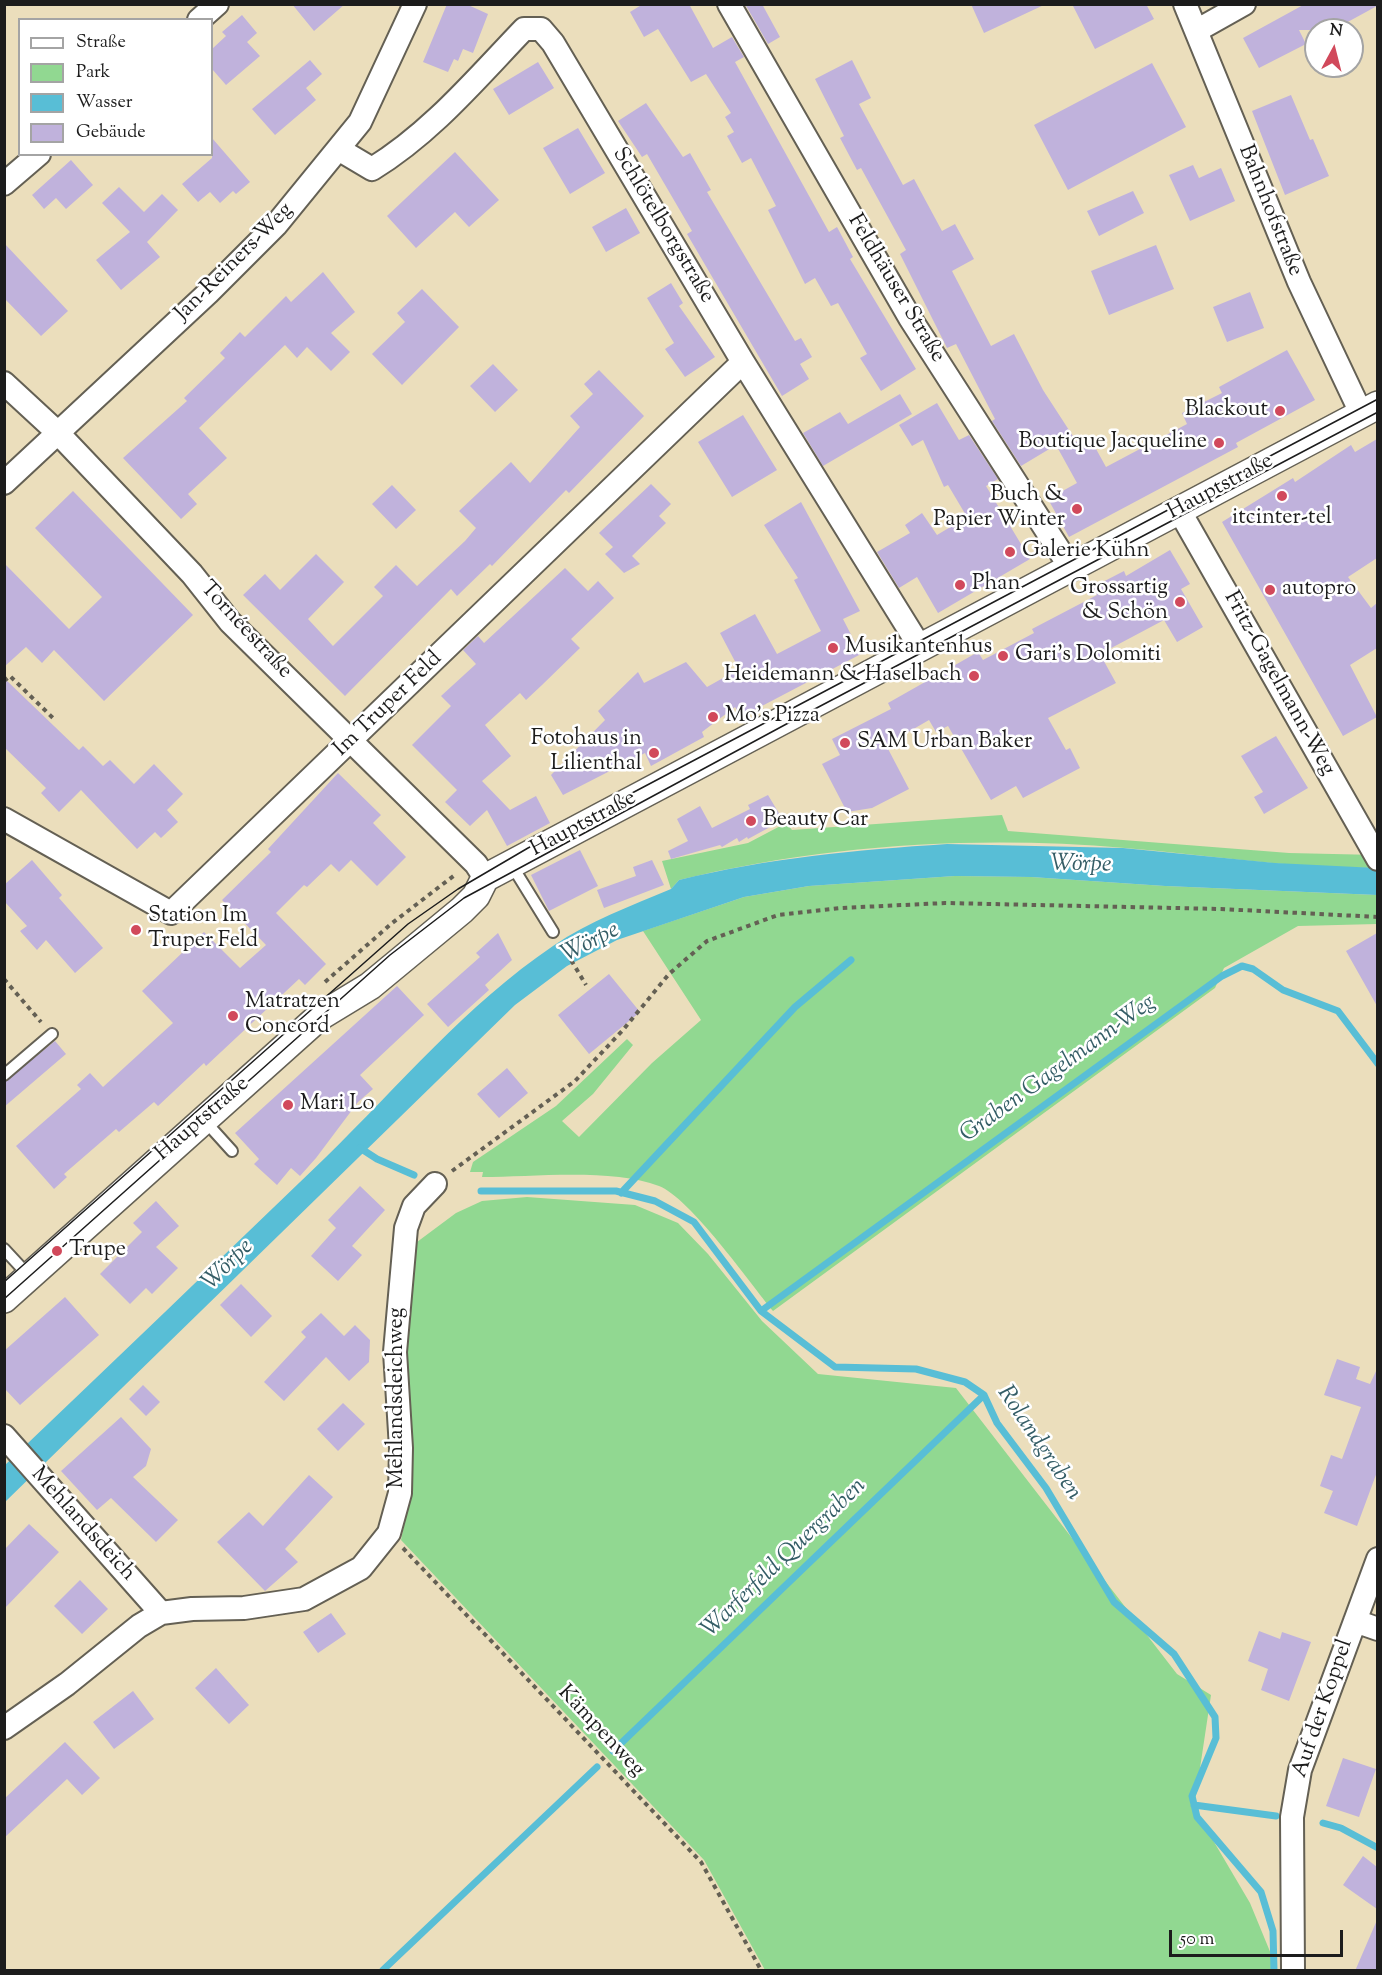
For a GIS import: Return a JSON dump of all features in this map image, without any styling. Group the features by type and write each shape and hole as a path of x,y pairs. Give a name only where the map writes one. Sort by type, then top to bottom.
{"street":[{"path":"201,18 217,4"},
{"name":"Feldhäuser Straße","path":"729,4 910,318 1070,567"},
{"name":"Bahnhofstraße","path":"1185,4 1299,282 1369,409"},
{"path":"1196,31 1244,4"},
{"name":"Jan-Reiners-Weg","path":"4,483 208,293 276,225 340,150 360,122 407,8"},
{"name":"Schlötelborgstraße","path":"340,150 372,169 395,154 432,124 524,29 541,29 553,44 743,362 920,647"},
{"path":"4,184 37,156"},
{"name":"Im Truper Feld","path":"4,819 171,913 743,362"},
{"name":"Tornéestraße","path":"4,383 57,432 192,574 230,622 476,864 485,878"},
{"name":"Hauptstraße","path":"13,1287 319,1017 370,986 462,910 476,896 485,878 1369,409"},
{"name":"Fritz-Gagelmann-Weg","path":"1179,510 1377,859"},
{"name":"Mehlandsdeichweg","path":"4,1728 67,1684 139,1626 161,1613 192,1609 244,1608 303,1599 361,1568 389,1533 400,1493 401,1448 395,1352 406,1228 414,1206 435,1184"},
{"name":"Mehlandsdeich","path":"10,1444 161,1613"},
{"name":"Auf der Koppel","path":"1293,1971 1292,1817 1300,1770 1377,1559"},
{"path":"1355,1622 1377,1629"}],"lane":[{"path":"511,864 554,932"},
{"path":"4,1075 52,1034"},
{"path":"204,1119 232,1151"},
{"path":"4,1249 13,1287"}],"path":[{"path":"4,681 10,676 54,719"},
{"path":"428,894 432,899"},
{"path":"435,1184 575,1081 623,1030 669,974 707,941 778,915 841,908 945,903 1221,909 1377,917"},
{"path":"554,932 586,985"},
{"path":"4,979 52,1034"},
{"name":"Kämpenweg","path":"389,1533 701,1862 761,1971"}],"green space":[{"path":"1002,815 1008,831 1289,853 1377,855 1378,868 1283,864 1069,844 956,843 844,851 788,858 679,880 671,889 662,861 748,843 786,823 792,830"},
{"path":"955,876 1031,877 1165,886 1377,895 1377,924 1298,926 1224,968 1215,988 773,1311 703,1223 672,1194 659,1186 640,1180 596,1175 482,1177 483,1172 470,1172 473,1162 556,1106 627,1039 633,1045 593,1094 562,1121 579,1137 652,1063 701,1020 643,931 744,897 809,886"},
{"path":"527,1197 635,1205 678,1223 708,1254 762,1321 818,1374 956,1388 1177,1674 1211,1695 1194,1808 1250,1903 1271,1954 1271,1970 765,1970 704,1860 401,1540 412,1487 406,1322 417,1242 456,1213 482,1201"}],"water":[{"name":"Wörpe","path":"947,844 1123,848 1275,863 1377,868 1377,895 1165,886 1031,877 955,876 809,886 744,897 617,940 567,966 515,1005 5,1502 5,1465 325,1158 434,1047 491,993 553,946 596,921 671,889 679,880 712,872 812,856"}],"building":[{"path":"292,4 345,4 314,31"},
{"path":"447,4 466,4 488,14 473,53 463,49 458,61 454,59 448,72 423,62"},
{"path":"643,4 689,4 713,48 732,37 744,57 735,62 829,232 837,227 853,257 850,259 916,369 881,391 860,358 867,354 838,303 831,306 815,278 805,284 768,210 776,206 751,158 742,163 727,136 734,132 725,117 731,113 706,74 691,82 658,29 644,37 630,12"},
{"path":"745,4 762,4 780,37 768,44"},
{"path":"971,4 1046,4 984,33"},
{"path":"1072,4 1146,4 1154,19 1095,49"},
{"path":"1305,4 1377,6 1355,18 1304,18 1304,30 1299,30 1304,45 1259,68 1243,38"},
{"path":"242,15 257,33 247,42 260,56 226,85 213,70 213,48 226,36 222,32"},
{"path":"310,60 322,74 306,88 316,100 275,135 252,109"},
{"path":"852,60 871,98 859,104 903,185 914,179 942,231 955,224 974,259 952,271 991,346 1014,334 1043,390 1078,444 1090,438 1106,467 1187,424 1182,413 1222,393 1219,387 1287,350 1315,400 1236,443 1238,447 1069,537 1048,499 1077,483 1056,445 1021,466 992,421 995,419 956,344 947,348 900,254 906,250 861,168 857,170 840,138 844,136 815,79"},
{"path":"538,62 554,88 509,115 493,89"},
{"path":"1152,63 1186,127 1068,190 1034,125"},
{"path":"1291,95 1310,140 1313,139 1329,176 1285,195 1252,111"},
{"path":"646,103 683,157 690,153 711,190 707,192 795,341 801,338 812,357 800,364 809,379 782,396 687,234 692,231 647,154 642,157 618,121"},
{"path":"578,128 605,173 570,194 543,148"},
{"path":"213,139 250,182 236,194 233,191 220,203 210,192 198,202 182,184 212,158"},
{"path":"455,152 499,200 469,227 455,212 416,248 387,216"},
{"path":"71,160 93,185 66,209 56,198 44,209 32,195"},
{"path":"1193,165 1199,178 1221,168 1235,201 1190,221 1169,175"},
{"path":"119,187 144,212 162,194 178,210 147,242 160,257 121,290 96,260 130,232 102,203"},
{"path":"1133,191 1144,213 1099,236 1087,211"},
{"path":"626,208 640,233 606,252 592,227"},
{"path":"4,243 68,311 41,336 4,298"},
{"path":"1156,245 1174,289 1109,315 1091,271"},
{"path":"323,272 355,312 331,333 350,352 331,371 307,347 297,358 285,345 199,428 227,458 188,494 197,504 181,519 123,458 187,401 184,398 225,358 220,353 240,332 245,337 286,296 291,302"},
{"path":"671,283 683,303 679,306 715,357 685,377 665,349 674,343 647,298"},
{"path":"422,289 459,327 402,385 372,354 405,322 397,313"},
{"path":"1250,292 1264,328 1227,342 1213,307"},
{"path":"493,364 518,390 495,412 470,386"},
{"path":"599,370 644,416 569,493 566,490 492,566 490,564 457,596 451,589 345,696 243,595 265,574 280,590 316,554 344,582 308,619 333,646 383,596 374,587 396,565 417,586 465,541 476,528 459,511 511,462 530,483 580,427 570,416 593,394 584,384"},
{"path":"900,394 912,414 823,466 803,433 840,412 848,424"},
{"path":"937,403 959,440 969,435 998,479 986,486 1030,559 938,613 917,577 899,588 877,552 910,533 905,525 922,513 937,535 967,517 948,485 944,487 923,440 912,446 899,425"},
{"path":"743,415 777,470 732,497 698,442"},
{"path":"1377,439 1377,558 1348,577 1371,608 1377,603 1377,648 1350,665 1377,717 1343,736 1222,522 1293,478 1295,482 1351,445 1355,452"},
{"path":"651,484 671,504 659,516 666,523 632,556 640,564 624,573 605,554 613,547 599,533"},
{"path":"392,485 416,510 396,529 372,504"},
{"path":"73,491 193,615 104,701 54,650 42,663 26,647 4,667 4,563 69,629 102,597 35,528"},
{"path":"801,502 860,611 843,619 861,654 741,717 735,707 702,732 704,737 651,766 645,753 563,795 551,775 605,720 598,711 638,672 644,683 686,662 707,687 739,669 720,633 755,614 777,654 821,631 794,580 798,578 764,525"},
{"path":"1170,550 1190,584 1181,589 1203,627 1177,642 1164,620 1100,654 1116,683 1048,718 1066,750 1070,748 1080,768 1023,798 1016,786 991,800 948,726 936,732 929,720 886,745 909,789 872,808 847,812 822,764 840,755 832,739 891,709 888,703 978,652 983,660 1034,633 1032,629 1097,595 1093,587 1124,571 1126,576"},
{"path":"565,568 588,591 598,581 614,598 571,639 580,648 526,700 520,693 485,725 511,756 482,781 510,810 536,796 550,823 507,846 487,810 470,826 445,802 457,790 412,745 451,706 441,696 476,664 463,650 478,636 484,643"},
{"path":"4,678 79,750 83,746 103,766 110,760 134,784 154,764 183,794 167,810 178,822 161,838 155,832 137,849 81,790 59,812 41,793 46,788 4,747"},
{"path":"1276,736 1308,788 1264,814 1254,797 1263,792 1241,756"},
{"path":"338,773 381,815 373,823 406,857 377,886 351,860 339,872 331,864 307,887 304,885 276,913 326,964 305,985 299,979 206,1066 204,1063 158,1106 154,1102 119,1132 116,1129 64,1174 67,1177 54,1189 16,1146 81,1089 77,1085 90,1073 103,1087 173,1023 142,991 204,932 240,968 266,945 222,900 271,852 268,849"},
{"path":"768,795 783,820 748,839 747,837 739,842 737,838 722,847 720,845 671,859 668,851 688,841 677,819 700,806 712,828 750,809 748,805"},
{"path":"580,850 598,886 549,911 531,875"},
{"path":"32,860 62,895 59,898 103,948 75,973 46,940 37,950 20,931 27,926 4,901 4,885"},
{"path":"652,860 664,885 604,908 597,890 636,876 633,867"},
{"path":"498,933 512,960 485,985 489,990 448,1027 427,1004 480,957 476,953"},
{"path":"1377,933 1377,1006 1346,951"},
{"path":"609,974 640,1012 589,1054 558,1015"},
{"path":"397,986 424,1015 360,1075 373,1089 358,1102 316,1158 300,1176 291,1168 277,1185 254,1164 259,1159 235,1133"},
{"path":"55,1041 66,1054 4,1107 4,1082"},
{"path":"507,1068 528,1093 499,1118 477,1094"},
{"path":"360,1186 385,1210 352,1246 362,1255 338,1281 311,1256 336,1228 328,1220"},
{"path":"156,1201 179,1226 156,1247 178,1268 152,1294 146,1288 130,1304 100,1274 142,1232 133,1223"},
{"path":"241,1284 272,1316 251,1337 220,1305"},
{"path":"65,1297 99,1335 20,1405 4,1388 4,1351"},
{"path":"321,1313 344,1336 355,1325 370,1340 369,1362 349,1381 326,1357 284,1401 264,1382 306,1337 301,1332"},
{"path":"1337,1359 1360,1367 1356,1379 1370,1384 1377,1369 1377,1472 1357,1526 1324,1513 1333,1491 1320,1486 1331,1455 1342,1459 1361,1407 1324,1395"},
{"path":"143,1385 160,1402 146,1416 129,1399"},
{"path":"343,1403 365,1424 338,1451 317,1429"},
{"path":"121,1417 151,1449 146,1466 133,1477 178,1520 156,1542 111,1498 97,1510 61,1471"},
{"path":"309,1475 333,1497 285,1549 298,1562 265,1591 217,1542 249,1512 263,1526"},
{"path":"29,1524 59,1552 4,1609 4,1550"},
{"path":"80,1580 108,1609 82,1634 54,1606"},
{"path":"331,1613 346,1634 318,1653 303,1632"},
{"path":"1259,1631 1280,1639 1282,1632 1311,1642 1289,1701 1261,1690 1268,1669 1248,1661"},
{"path":"216,1668 249,1705 229,1724 195,1688"},
{"path":"133,1691 154,1719 114,1749 93,1722"},
{"path":"65,1742 100,1778 82,1795 67,1779 4,1838 4,1799"},
{"path":"1343,1758 1376,1769 1359,1817 1326,1806"},
{"path":"1363,1856 1377,1867 1377,1909 1343,1885"},
{"path":"1377,1920 1377,1971 1355,1971"}],"waterway":[{"path":"621,1193 795,1007 851,960"},
{"name":"Graben Gagelmann-Weg","path":"761,1311 1222,976 1242,966 1253,969 1283,990 1338,1011 1378,1064"},
{"name":"Rolandgraben","path":"360,1148 377,1159 414,1175"},
{"name":"Rolandgraben","path":"481,1191 616,1191 655,1201 694,1222 761,1311 835,1367 916,1369 965,1382 984,1395 997,1423 1046,1488 1114,1602 1174,1654 1215,1717 1216,1738 1192,1796 1197,1817 1261,1892 1273,1931 1274,1970"},
{"name":"Warferfeld Quergraben","path":"613,1751 984,1395"},
{"name":"Warferfeld Quergraben","path":"383,1970 597,1767"},
{"path":"1194,1805 1276,1816"},
{"path":"1323,1823 1341,1828 1378,1848"}],"tram line":[{"path":"4,1282 408,924 458,889 528,848 1378,399"},
{"path":"4,1299 390,955 464,898 792,721 1378,412"}],"place":[{"name":"Blackout","path":"1280,411"},
{"name":"Boutique Jacqueline","path":"1219,443"},
{"name":"itcinter-tel","path":"1282,496"},
{"name":"Buch & Papier Winter","path":"1077,509"},
{"name":"Galerie Kühn","path":"1010,552"},
{"name":"Phan","path":"960,585"},
{"name":"autopro","path":"1270,590"},
{"name":"Grossartig & Schön","path":"1180,602"},
{"name":"Musikantenhus","path":"833,648"},
{"name":"Gari's Dolomiti","path":"1003,656"},
{"name":"Heidemann & Haselbach","path":"974,676"},
{"name":"Mo's Pizza","path":"713,717"},
{"name":"SAM Urban Baker","path":"845,743"},
{"name":"Fotohaus in Lilienthal","path":"654,753"},
{"name":"Beauty Car","path":"751,821"},
{"name":"Station Im Truper Feld","path":"136,930"},
{"name":"Matratzen Concord","path":"233,1016"},
{"name":"Mari Lo","path":"288,1105"},
{"name":"Trupe","path":"57,1251"}]}
